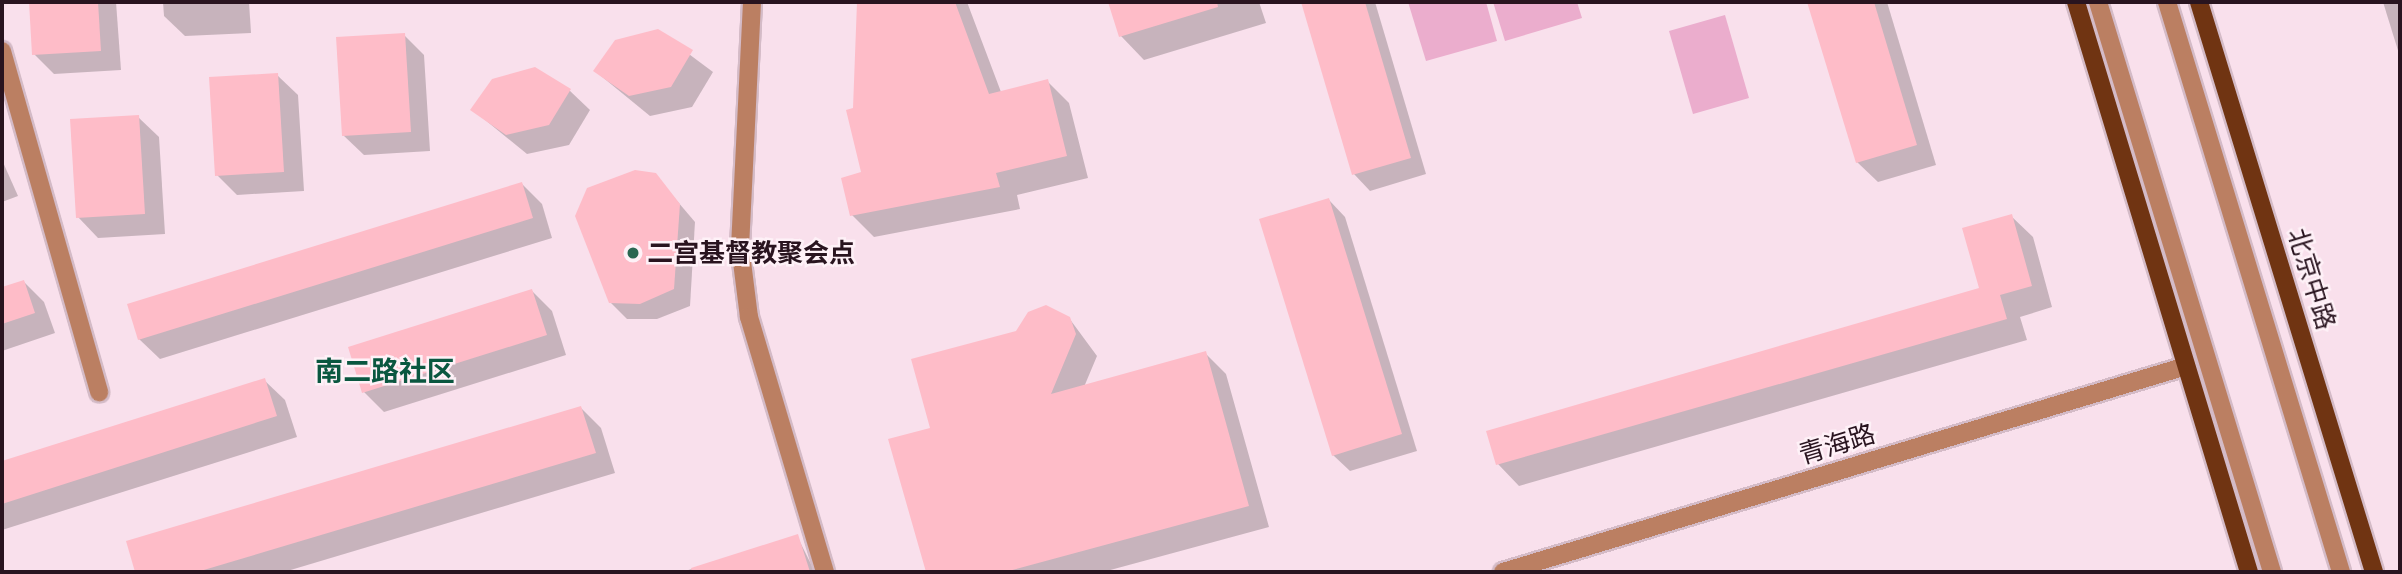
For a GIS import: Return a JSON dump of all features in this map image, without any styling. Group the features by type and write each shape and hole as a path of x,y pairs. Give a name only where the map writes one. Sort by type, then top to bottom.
{"main road":[{"path":"2077,2 2249,572"},
{"name":"北京中路","path":"2199,2 2374,572"}],"street":[{"path":"752,2 740,246 749,317 825,572"},
{"path":"2098,2 2272,572"},
{"path":"2167,2 2341,572"},
{"path":"2,51 99,392"},
{"name":"青海路","path":"1503,572 2186,366"}],"shaded area":[{"path":"1408,2 1486,2 1497,41 1426,61"},
{"path":"1493,2 1577,2 1582,18 1505,41"},
{"path":"1725,15 1749,98 1693,114 1669,31"}],"building":[{"path":"29,2 98,2 101,51 32,55"},
{"path":"857,2 955,2 989,94 1048,79 1067,156 996,173 1000,187 850,216 841,178 861,172 846,110 853,108"},
{"path":"1108,2 1217,2 1218,7 1119,37"},
{"path":"1301,2 1365,2 1411,158 1352,175"},
{"path":"1807,2 1874,2 1917,145 1856,163"},
{"path":"658,29 693,50 671,87 629,96 593,71 615,40"},
{"path":"405,33 411,132 342,136 336,37"},
{"path":"535,67 571,89 549,125 506,135 470,110 492,79"},
{"path":"278,73 284,172 215,176 209,77"},
{"path":"139,115 145,214 76,218 70,119"},
{"name":"二宫基督教聚会点","path":"635,170 656,173 680,204 674,289 640,304 609,303 575,216 587,188"},
{"path":"522,182 533,218 138,340 127,304"},
{"path":"1329,198 1402,434 1332,456 1259,219"},
{"path":"2012,214 2032,286 2000,295 2007,319 1496,465 1486,431 1979,288 1962,228"},
{"path":"24,280 35,313 2,324 2,287"},
{"path":"532,289 547,335 362,393 348,347"},
{"path":"1046,305 1070,317 1076,334 1051,394 1206,351 1249,506 1005,572 926,572 888,439 930,428 911,359 1016,331 1028,312"},
{"path":"265,378 277,416 2,504 2,461"},
{"path":"581,406 596,453 197,572 135,572 126,541"},
{"path":"798,534 810,572 692,572 691,568"}],"place":[{"name":"二宫基督教聚会点","path":"633,253"}],"district":[{"name":"南二路社区","path":"385,371"}]}
